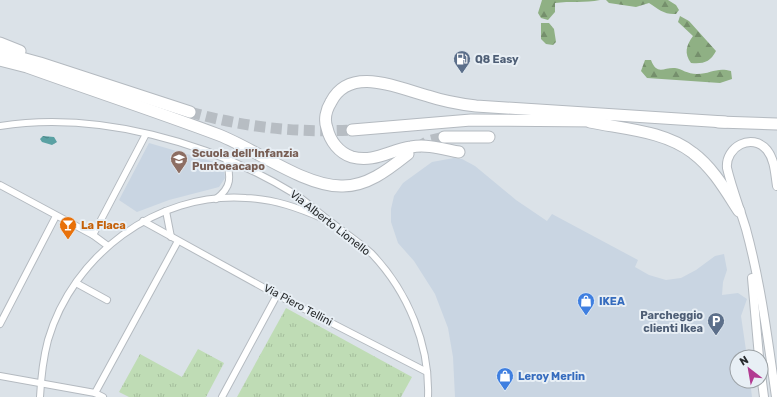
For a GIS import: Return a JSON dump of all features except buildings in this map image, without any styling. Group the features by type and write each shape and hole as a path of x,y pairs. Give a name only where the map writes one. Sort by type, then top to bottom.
{"highway":[{"path":"0,43 102,83"},
{"path":"0,52 190,112"},
{"path":"0,60 84,87 219,135 306,178 323,184 341,186 363,182 391,167 408,154"},
{"path":"459,152 416,146 368,159 347,155 337,147 328,132 326,121 329,105 336,94 346,86 357,82 371,81 440,100 480,106 725,122"},
{"path":"352,130 471,120 582,120 777,124"},
{"path":"582,120 652,134 679,144 693,153 705,164 716,177 739,211"},
{"path":"444,137 488,137"}],"main road":[{"path":"776,397 767,332 749,247 727,166 730,153 738,145 753,142 763,147 772,160 777,186"},
{"path":"749,247 758,349"}],"street":[{"name":"Via Alberto Lionello","path":"0,126 37,123 65,124 105,127 146,134 196,148 226,159 292,192 353,238 371,254 399,289 416,326 427,372 428,397"},
{"path":"93,235 146,134"},
{"path":"216,199 226,190 230,181 226,159"},
{"path":"0,185 93,235 108,246"},
{"path":"40,397 46,351 52,329 61,308 76,282 91,262 108,246 143,221 166,211 199,201 239,197 267,200 295,207 331,222"},
{"path":"166,211 171,237"},
{"path":"0,324 56,216"},
{"name":"Via Piero Tellini","path":"143,221 277,295 427,372"},
{"path":"95,393 178,241"},
{"path":"76,282 107,300"},
{"path":"222,397 277,295"},
{"path":"0,376 95,393 103,397"}],"shaded area":[{"name":"Scuola dell’Infanzia Puntoeacapo","path":"149,143 221,164 224,170 225,178 219,187 169,200 137,212 119,200"},
{"path":"454,158 462,159 475,166 516,200 547,221 552,214 638,260 635,267 649,275 666,280 681,278 696,270 715,256 724,254 727,270 723,282 722,295 738,293 747,299 741,316 746,349 729,349 729,389 751,389 752,397 455,397 453,357 448,328 435,294 414,261 398,243 391,222 391,209 394,196 403,183 432,162"}],"green space":[{"path":"542,0 600,0 555,3 555,12 548,20 541,18 538,13"},
{"path":"606,0 668,0 676,5 679,10 676,14 668,14 649,3 636,7 609,3"},
{"path":"680,16 689,21 716,51 706,62 691,63 687,56 689,43 693,36 678,22"},
{"path":"541,23 549,23 554,29 556,42 553,45 546,44 541,39"},
{"path":"645,60 651,60 656,68 661,70 675,68 697,74 717,70 731,71 732,79 720,83 647,78 641,71"},
{"path":"286,308 412,377 401,397 237,397"},
{"path":"198,349 224,363 206,397 129,397 119,392 140,354 182,377"}],"water":[{"path":"43,136 54,137 57,142 52,145 42,142 40,139"}],"tunnel":[{"path":"190,112 230,122 270,128 311,131 352,130"},
{"path":"417,148 428,141 444,137"}],"place":[{"name":"Q8 Easy","path":"462,74"},
{"name":"Scuola dell’Infanzia Puntoeacapo","path":"179,174"},
{"name":"La Flaca","path":"68,240"},
{"name":"IKEA","path":"586,316"},
{"name":"Parcheggio clienti Ikea","path":"716,336"},
{"name":"Leroy Merlin","path":"505,391"}]}
